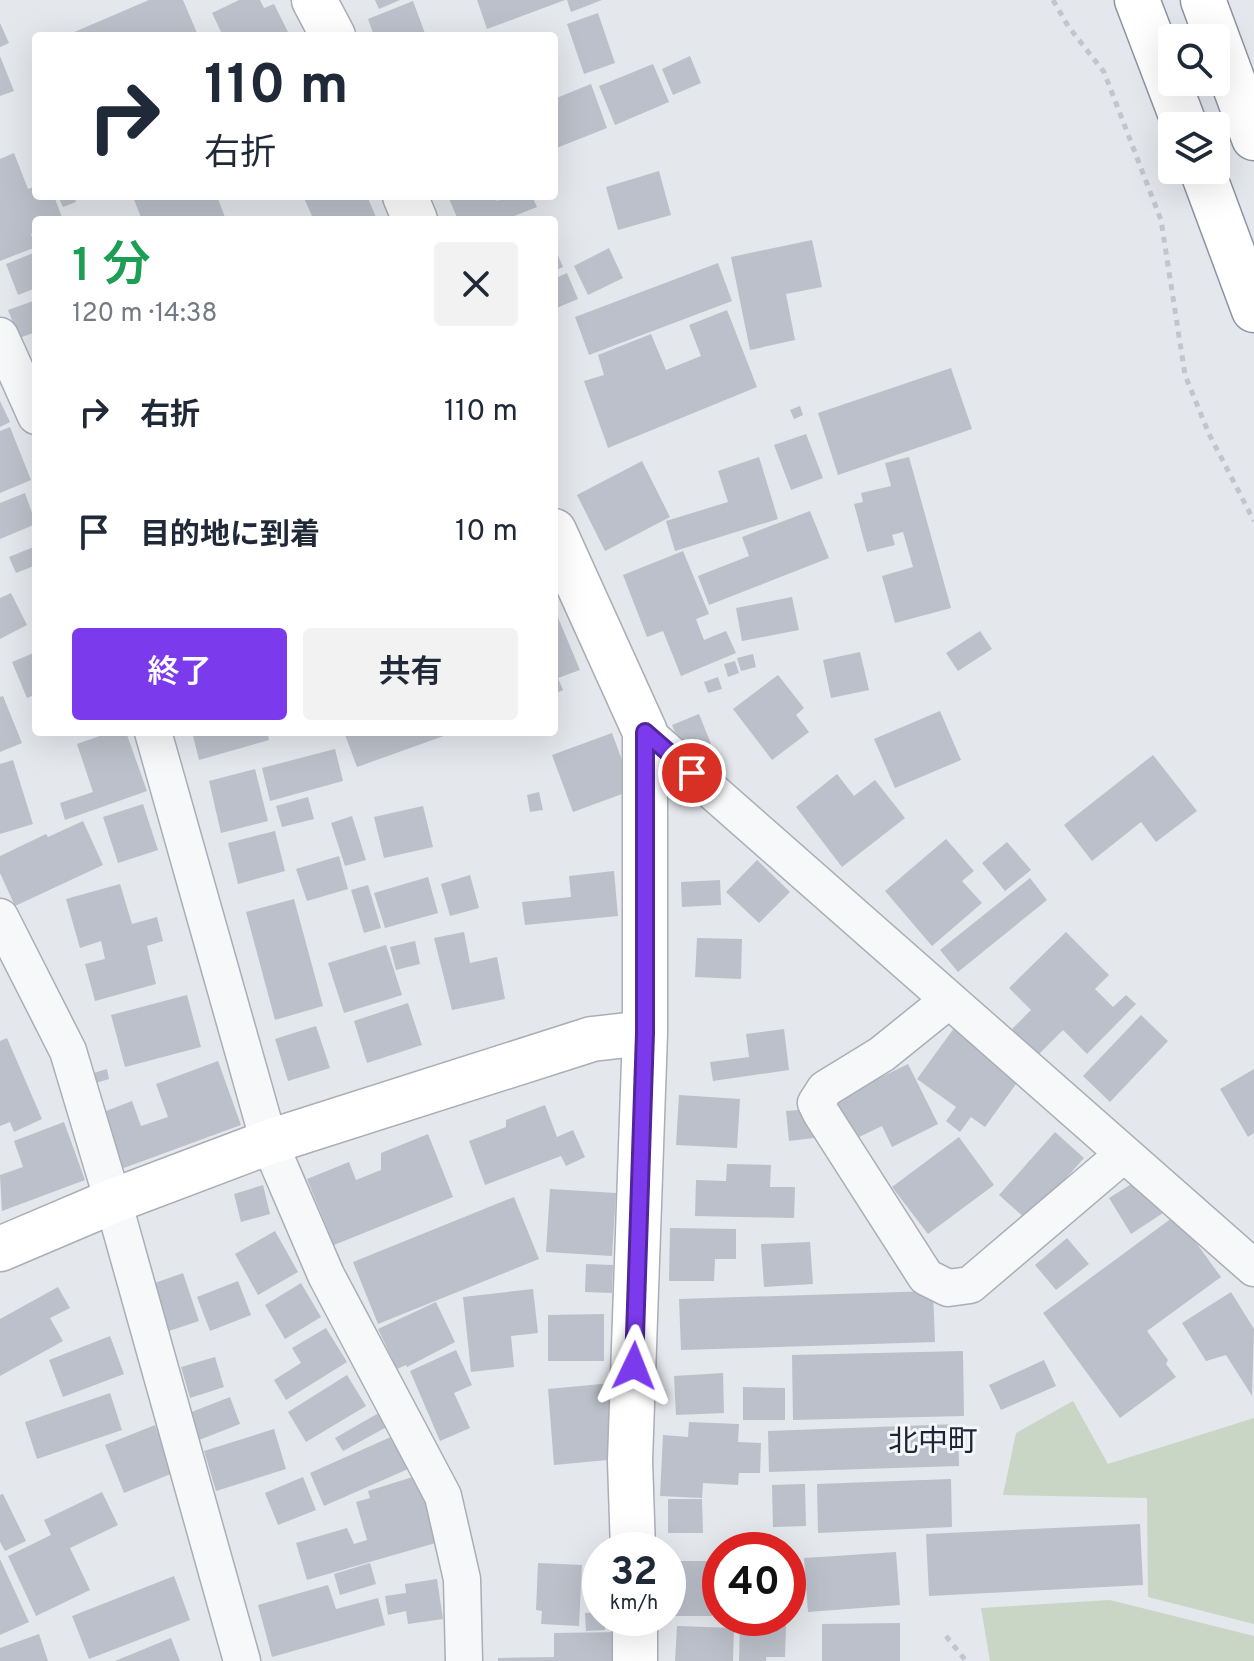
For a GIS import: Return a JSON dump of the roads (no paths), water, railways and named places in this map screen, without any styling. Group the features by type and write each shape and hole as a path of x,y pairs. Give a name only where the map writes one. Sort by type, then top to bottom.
{"main road":[{"path":"314,0 331,32"},
{"path":"1137,0 1180,112"},
{"path":"1203,0 1254,138"},
{"path":"1207,184 1254,310"},
{"path":"558,540 645,732 645,1033 630,1461 632,1532"},
{"path":"0,1249 113,1201 269,1142 592,1039 645,1033"},
{"path":"635,1636 635,1661"}],"street":[{"path":"3,352 32,408"},
{"path":"645,732 1254,1268"},
{"path":"154,736 269,1142 326,1275 443,1496 462,1579 464,1661"},
{"path":"0,917 68,1051 242,1661"},
{"path":"949,1000 882,1054 825,1089 816,1103 926,1277 948,1288 970,1285 1124,1154"}],"district":[{"name":"北中町","path":"933,1441"}]}
